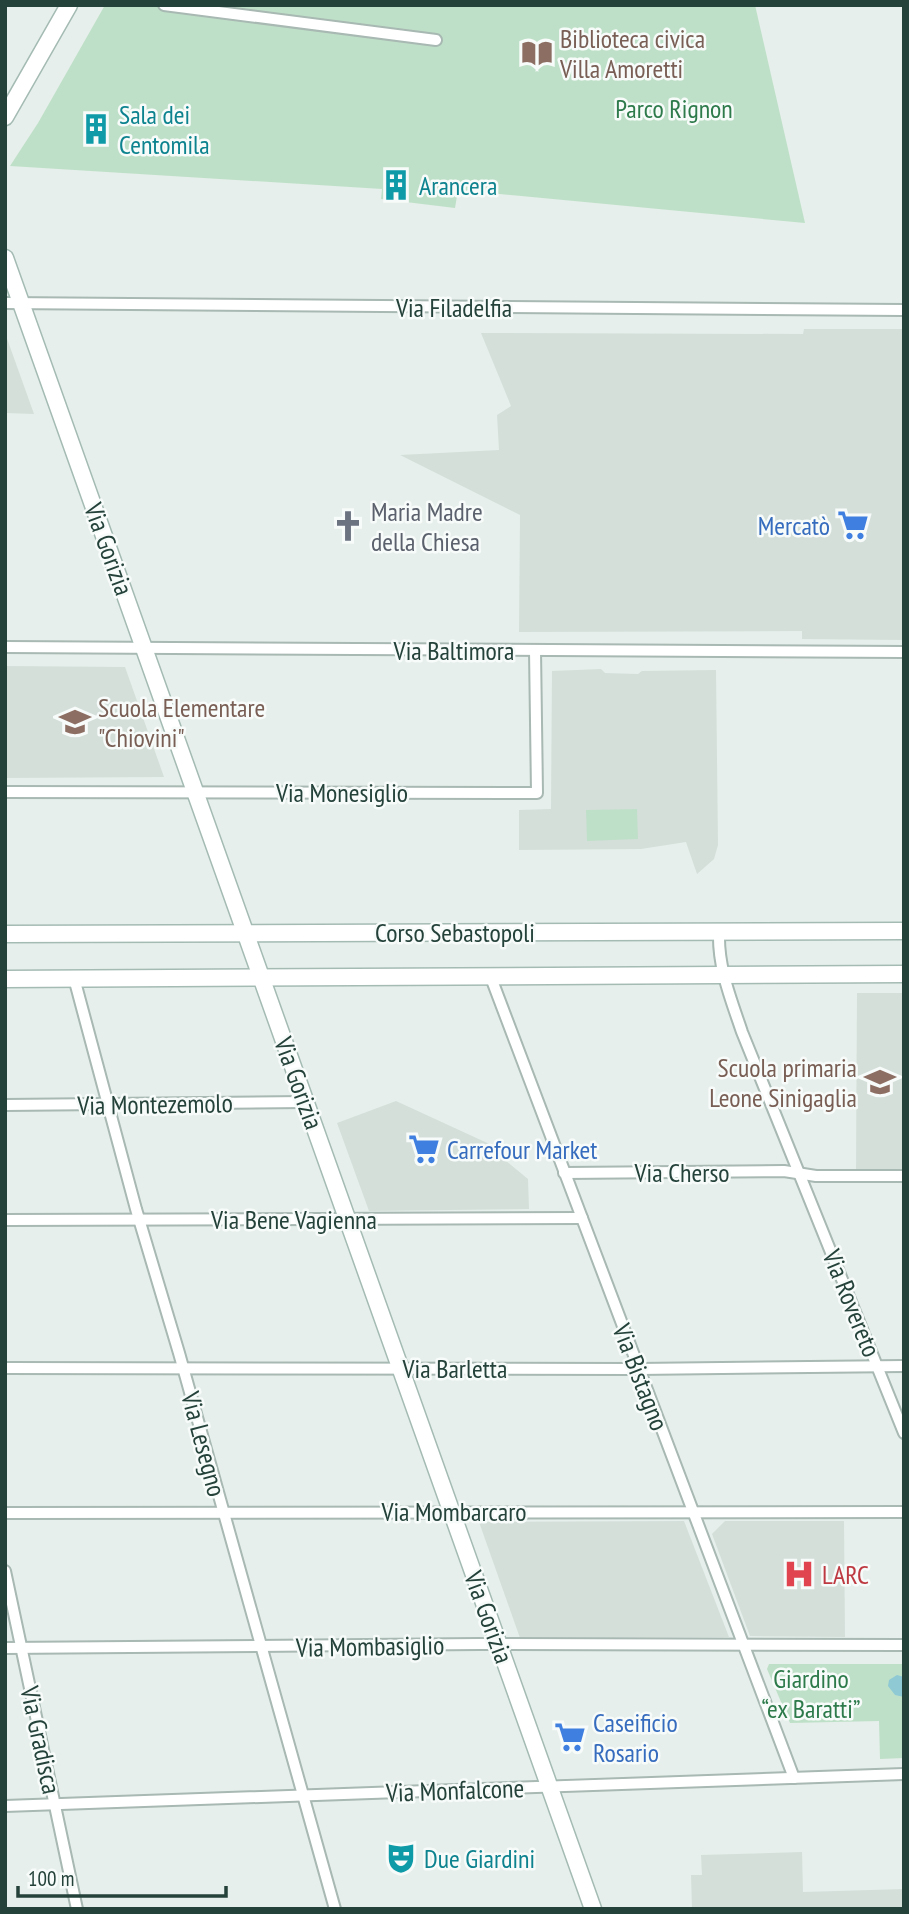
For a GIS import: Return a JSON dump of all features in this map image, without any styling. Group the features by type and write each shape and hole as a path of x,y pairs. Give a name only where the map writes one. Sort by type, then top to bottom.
{"main road":[{"path":"5,117 69,5"},
{"name":"Via Gorizia","path":"5,258 13,303 144,648 593,1909"},
{"name":"Corso Sebastopoli","path":"5,934 904,931"},
{"name":"Corso Sebastopoli","path":"5,979 904,974"}],"street":[{"path":"164,5 436,40"},
{"name":"Via Filadelfia","path":"13,303 904,310"},
{"name":"Via Baltimora","path":"5,648 904,652"},
{"name":"Via Monesiglio","path":"5,792 537,793 535,650"},
{"name":"Via Rovereto","path":"719,933 718,952 723,974 743,1032 904,1433"},
{"name":"Via Bistagno","path":"490,975 794,1778"},
{"name":"Via Lesegno","path":"74,978 335,1909"},
{"name":"Via Montezemolo","path":"5,1105 306,1102"},
{"name":"Via Cherso","path":"564,1173 784,1171 799,1174"},
{"path":"799,1174 904,1176"},
{"name":"Via Bene Vagienna","path":"5,1220 582,1218"},
{"name":"Via Barletta","path":"5,1368 638,1369 904,1366"},
{"name":"Via Mombarcaro","path":"5,1513 692,1510 904,1512"},
{"name":"Via Gradisca","path":"5,1571 77,1909"},
{"name":"Via Mombasiglio","path":"5,1648 904,1645"},
{"name":"Via Monfalcone","path":"5,1806 904,1774"}],"shaded area":[{"path":"804,329 904,329 904,640 802,639 802,631 519,632 520,515 400,455 499,450 497,415 511,406 481,333 803,334"},
{"path":"5,333 34,414 5,413"},
{"name":"Scuola Elementare \"Chiovini\"","path":"5,666 125,667 164,777 5,778"},
{"path":"601,669 605,673 638,674 642,671 716,670 718,845 714,859 697,874 686,842 641,849 519,850 519,810 551,809 552,671"},
{"name":"Scuola primaria Leone Sinigaglia","path":"857,993 904,993 904,1170 856,1170"},
{"path":"396,1101 496,1147 494,1151 528,1179 529,1209 369,1211 337,1123"},
{"path":"684,1521 729,1637 520,1638 479,1522"},
{"path":"725,1521 844,1521 845,1637 750,1636 712,1534"},
{"path":"802,1852 803,1892 904,1889 904,1909 692,1909 691,1875 702,1875 701,1855"}],"green space":[{"name":"Parco Rignon","path":"105,5 755,5 805,223 458,190 455,208 381,199 382,189 10,166 38,123"},
{"path":"637,809 638,839 587,841 586,810"},
{"name":"Giardino “ex Baratti”","path":"769,1664 904,1664 904,1758 880,1759 879,1721 790,1723 767,1669"}],"water":[{"path":"897,1675 904,1677 904,1697 895,1695 888,1686 889,1680"}],"place":[{"name":"Biblioteca civica Villa Amoretti","path":"537,53"},
{"name":"Sala dei Centomila","path":"96,129"},
{"name":"Arancera","path":"396,185"},
{"name":"Mercatò","path":"853,525"},
{"name":"Maria Madre della Chiesa","path":"348,526"},
{"name":"Scuola Elementare \"Chiovini\"","path":"75,722"},
{"name":"Scuola primaria Leone Sinigaglia","path":"880,1082"},
{"name":"Carrefour Market","path":"424,1149"},
{"name":"LARC","path":"799,1574"},
{"name":"Caseificio Rosario","path":"570,1737"},
{"name":"Due Giardini","path":"401,1858"}]}
